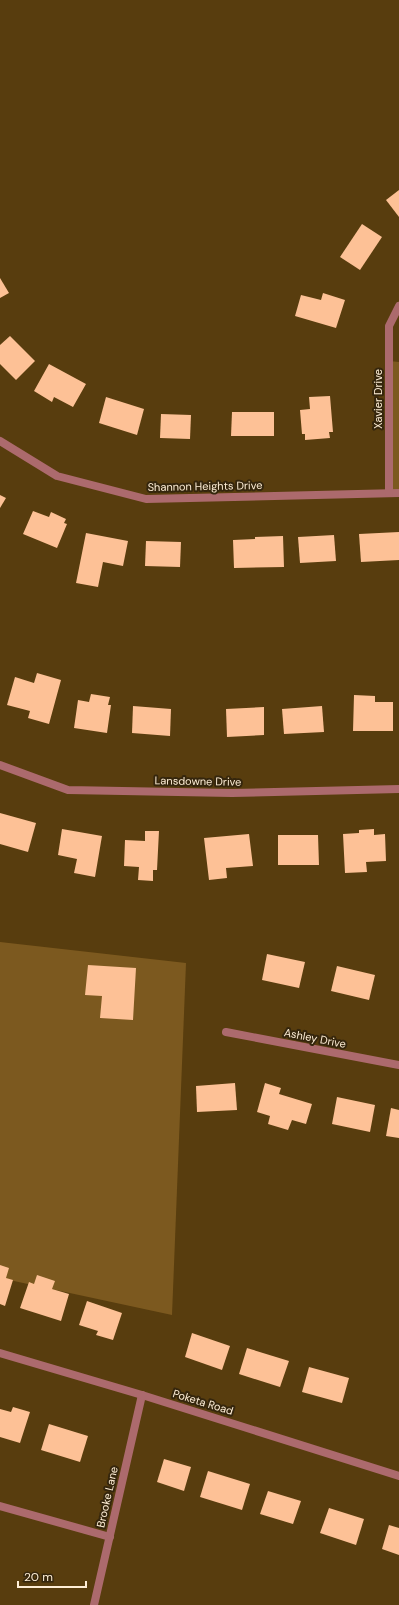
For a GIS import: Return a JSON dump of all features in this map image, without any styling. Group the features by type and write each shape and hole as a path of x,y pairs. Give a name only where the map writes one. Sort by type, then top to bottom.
{"street":[{"name":"Xavier Drive","path":"389,494 389,326 399,306"},
{"name":"Shannon Heights Drive","path":"0,441 56,476 146,499 399,493"},
{"name":"Lansdowne Drive","path":"0,765 68,790 232,793 399,789"},
{"name":"Ashley Drive","path":"226,1032 399,1065"},
{"name":"Poketa Road","path":"0,1353 142,1394 399,1476"},
{"name":"Brooke Lane","path":"94,1605 142,1394"},
{"path":"0,1506 110,1537"}],"shaded area":[{"path":"389,361 399,362 399,493 389,493"},
{"path":"0,942 186,963 172,1315 0,1278"}],"building":[{"path":"399,190 399,217 386,200"},
{"path":"362,224 382,237 360,270 340,257"},
{"path":"0,278 9,293 0,298"},
{"path":"323,293 345,300 336,328 295,316 301,295 321,300"},
{"path":"10,336 35,361 16,380 0,364 0,345"},
{"path":"49,364 86,384 73,407 54,397 52,402 34,391"},
{"path":"330,396 333,432 329,432 330,438 305,440 305,434 302,434 300,410 310,409 309,397"},
{"path":"106,397 144,409 137,435 99,423"},
{"path":"232,412 274,412 274,436 231,436"},
{"path":"161,414 191,415 190,439 160,438"},
{"path":"0,495 6,498 0,508"},
{"path":"33,511 49,517 51,512 66,519 64,523 67,524 57,548 23,534"},
{"path":"399,532 399,560 361,562 359,534"},
{"path":"86,533 128,541 123,566 103,562 98,587 76,583"},
{"path":"334,535 336,561 300,563 298,537"},
{"path":"283,536 284,567 234,568 233,540 255,539 255,537"},
{"path":"146,541 181,542 180,567 145,566"},
{"path":"37,673 61,680 49,724 28,718 30,711 7,705 15,677 34,683"},
{"path":"91,694 110,697 108,705 111,705 107,733 74,728 78,700 89,702"},
{"path":"354,695 375,696 375,702 393,702 393,731 353,731"},
{"path":"133,706 171,709 170,736 132,733"},
{"path":"322,706 324,732 284,734 282,709"},
{"path":"264,707 264,735 227,737 226,709"},
{"path":"0,813 36,823 28,852 0,844"},
{"path":"62,829 102,836 95,877 74,873 77,859 58,855"},
{"path":"374,829 374,835 385,834 386,861 366,862 367,872 345,873 343,834 359,833 359,830"},
{"path":"145,831 159,831 157,870 153,870 153,881 138,880 139,867 124,866 125,840 145,841"},
{"path":"249,834 253,866 226,868 227,878 209,880 204,838"},
{"path":"278,835 318,835 319,865 278,865"},
{"path":"267,954 305,962 299,988 262,980"},
{"path":"88,965 136,968 133,1020 100,1018 102,996 85,995"},
{"path":"337,966 375,975 369,1000 331,991"},
{"path":"235,1083 237,1110 197,1112 196,1086"},
{"path":"265,1083 281,1088 279,1094 312,1104 306,1124 292,1120 288,1130 268,1124 270,1116 257,1112"},
{"path":"337,1097 375,1105 370,1132 332,1124"},
{"path":"391,1108 399,1110 399,1138 386,1136"},
{"path":"0,1265 9,1268 6,1278 13,1280 5,1306 0,1304"},
{"path":"37,1275 55,1281 52,1289 69,1294 61,1321 20,1308 29,1282 34,1284"},
{"path":"87,1301 122,1313 113,1340 96,1335 98,1331 79,1325"},
{"path":"192,1333 230,1346 222,1370 185,1357"},
{"path":"247,1348 289,1361 280,1387 239,1374"},
{"path":"309,1367 349,1378 342,1403 302,1392"},
{"path":"13,1407 30,1412 20,1443 0,1437 0,1409 11,1412"},
{"path":"49,1424 88,1436 80,1462 41,1450"},
{"path":"164,1459 191,1467 184,1491 157,1482"},
{"path":"208,1471 250,1484 242,1510 200,1497"},
{"path":"268,1491 301,1501 293,1524 260,1514"},
{"path":"329,1508 364,1519 356,1545 320,1533"},
{"path":"389,1525 399,1528 399,1555 382,1549"}]}
